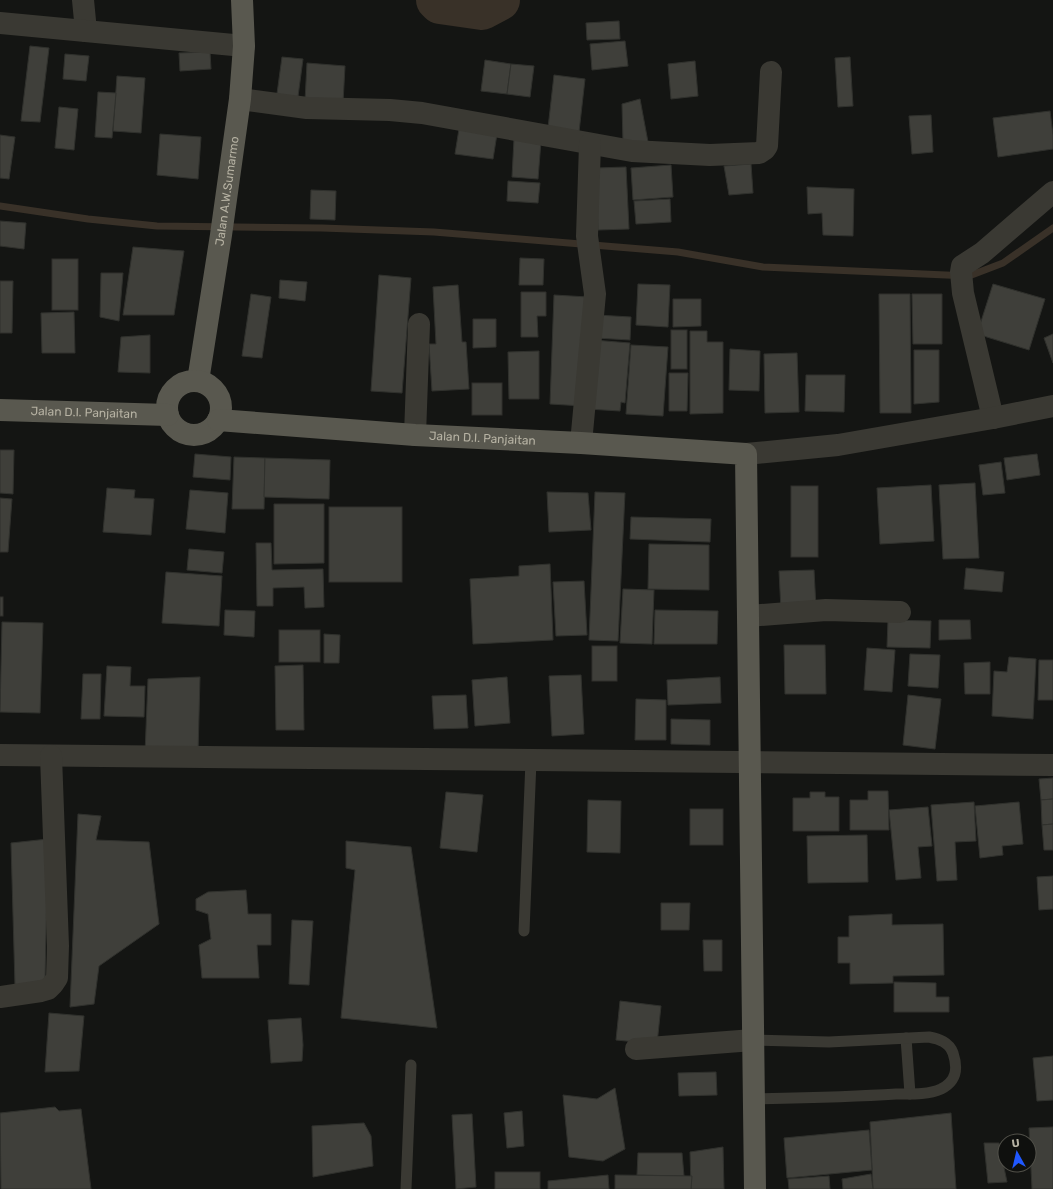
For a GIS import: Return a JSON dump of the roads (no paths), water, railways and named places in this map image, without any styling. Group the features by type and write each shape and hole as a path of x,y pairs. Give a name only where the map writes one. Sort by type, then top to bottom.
{"main road":[{"name":"Jalan A.W.Sumarmo","path":"198,382 240,99 244,46 242,0"},
{"path":"198,382 210,386 218,396 221,408 218,420 213,427 205,433 196,435 187,434 178,430 172,424 168,415 168,402 174,390 185,383 198,382"},
{"name":"Jalan D.I. Panjaitan","path":"0,410 168,415"},
{"name":"Jalan D.I. Panjaitan","path":"218,420 415,435 581,443 746,454"},
{"path":"746,454 755,1189"}],"street":[{"path":"83,0 86,31"},
{"path":"0,23 244,46"},
{"path":"240,99 307,108 390,110 422,113 640,152 710,155 759,152 765,149 767,146 771,72"},
{"path":"581,443 595,294 589,244 590,144"},
{"path":"993,418 963,293 961,272 962,266 982,252 1053,192"},
{"path":"415,435 419,324"},
{"path":"746,454 838,445 1053,406"},
{"path":"748,616 826,610 900,612"},
{"path":"0,756 1053,765"},
{"path":"0,997 41,992 54,984 57,978 58,946 51,756"},
{"path":"636,1049 753,1040"}],"lane":[{"path":"524,932 531,761"},
{"path":"753,1040 829,1042 930,1037 941,1039 952,1049 957,1063 956,1073 951,1081 941,1089 925,1093 754,1099"},
{"path":"906,1038 910,1094"},
{"path":"406,1189 411,1065"}],"waterway":[{"path":"437,0 440,3 482,9 499,0"},
{"path":"0,206 88,219 157,226 322,228 434,232 678,252 763,267 969,276 1003,263 1053,228"}]}
